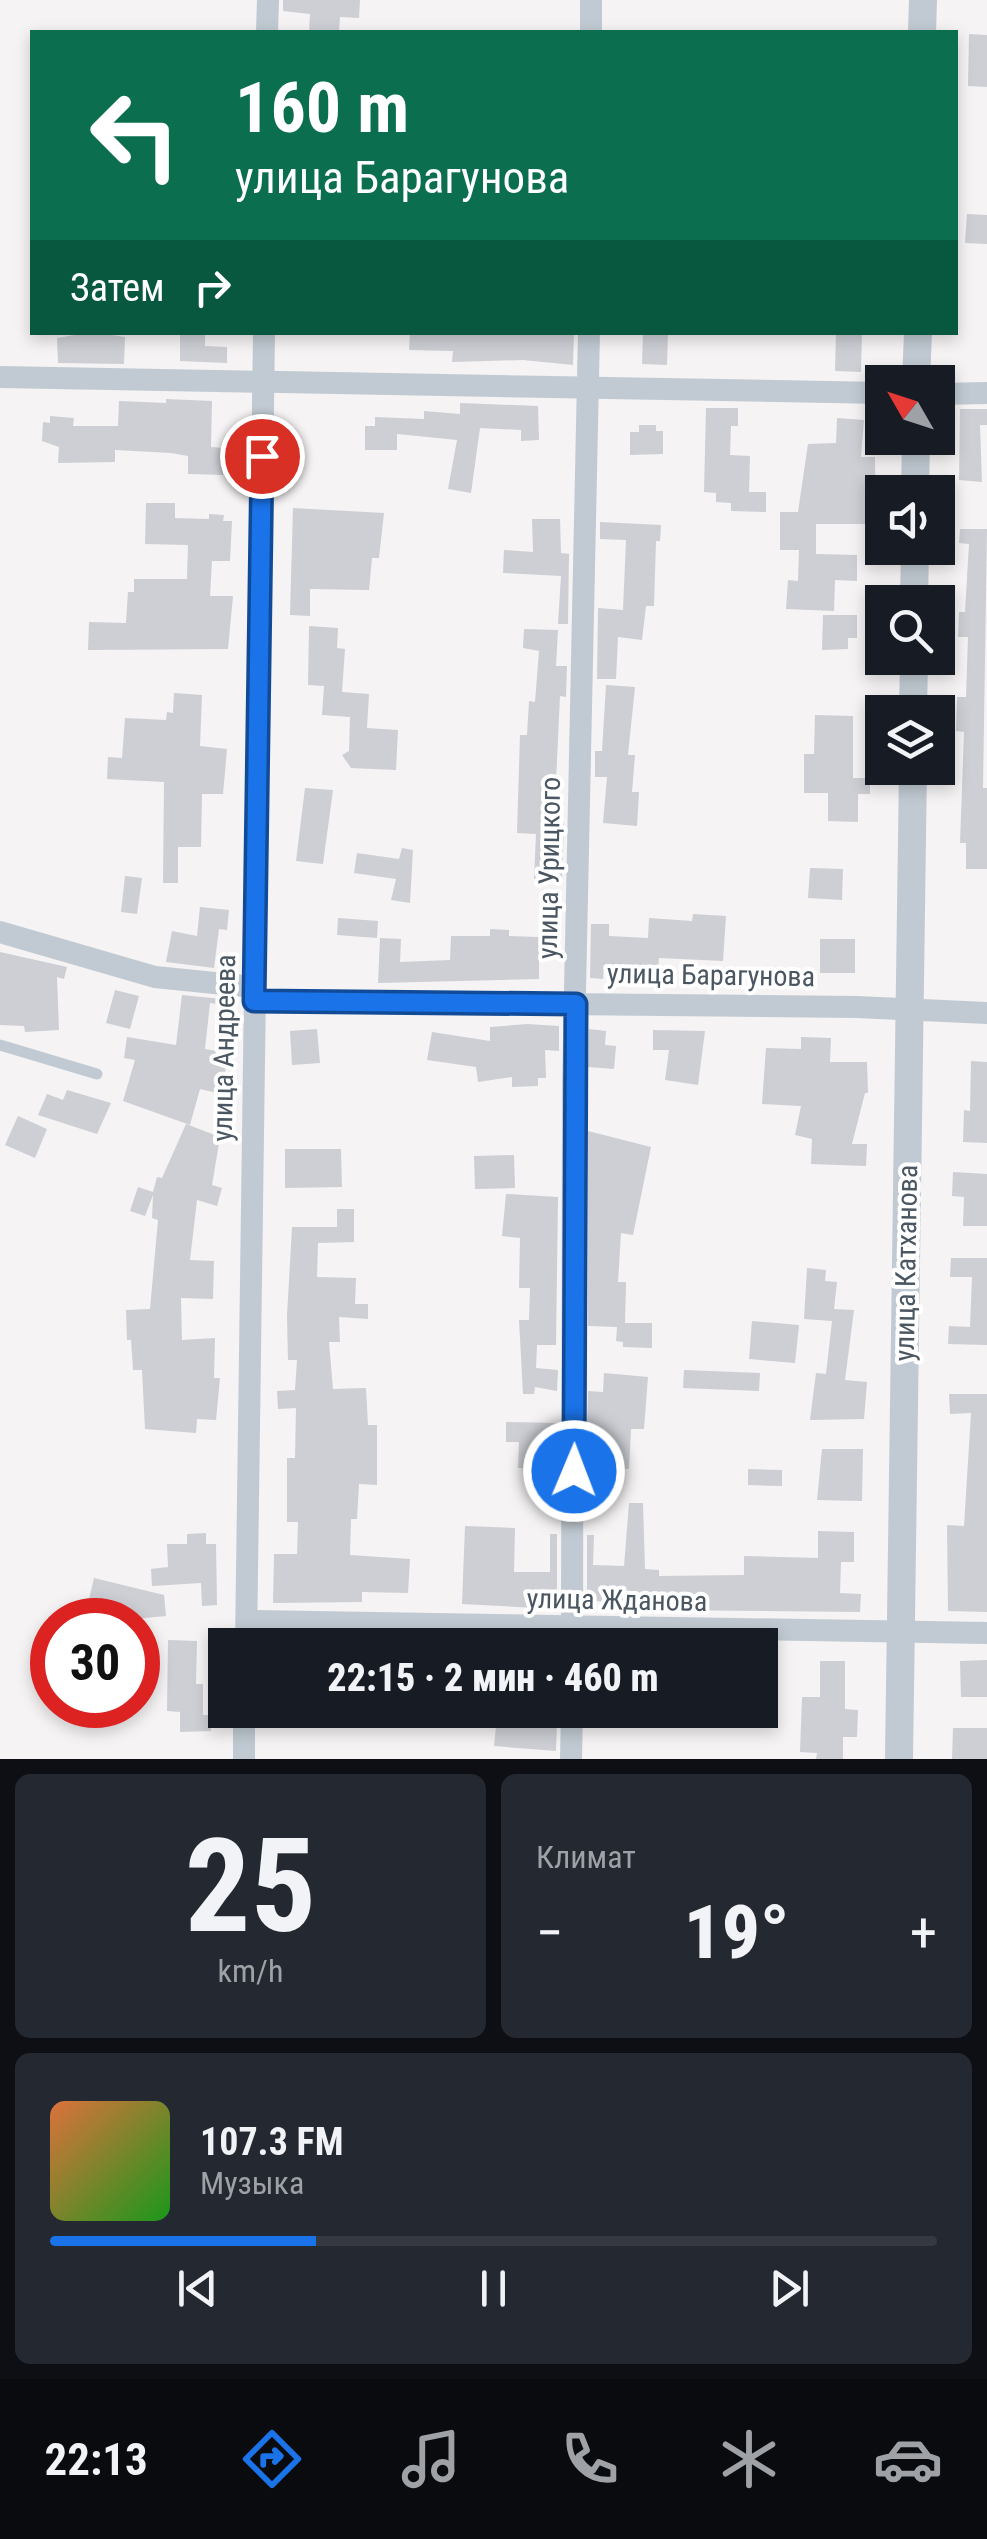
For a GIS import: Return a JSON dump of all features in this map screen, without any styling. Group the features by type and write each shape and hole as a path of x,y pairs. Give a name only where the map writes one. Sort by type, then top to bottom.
{"street":[{"path":"267,30 268,0"},
{"path":"591,0 591,30"},
{"path":"922,0 922,30"},
{"name":"улица Андреева","path":"247,1628 264,335"},
{"name":"улица Урицкого","path":"571,1628 576,1004 589,335"},
{"path":"917,365 918,335"},
{"path":"0,377 588,384 865,392"},
{"path":"955,393 987,392"},
{"name":"улица Катханова","path":"899,1759 913,785"},
{"name":"улица Барагунова","path":"0,932 155,976 254,994 987,1014"},
{"name":"улица Жданова","path":"247,1621 389,1628"},
{"name":"улица Жданова","path":"778,1634 987,1633"},
{"path":"244,1728 244,1759"},
{"path":"571,1759 572,1728"}],"lane":[{"path":"0,1045 97,1074"}],"building":[{"path":"283,0 360,0 359,18 340,17 339,30 309,30 310,14 283,11"},
{"path":"969,34 987,35 987,87 968,86"},
{"path":"967,214 987,215 987,244 965,243"},
{"path":"180,335 205,335 205,346 227,347 227,363 180,361"},
{"path":"410,335 574,335 573,365 523,360 452,362 453,351 409,350"},
{"path":"643,335 668,335 667,365 642,364"},
{"path":"836,335 862,335 861,372 835,371"},
{"path":"125,337 124,364 58,363 57,338"},
{"path":"166,399 212,401 211,447 224,448 223,475 188,474 188,456 171,453 115,450 115,462 58,463 59,447 42,441 43,422 50,423 50,416 74,418 73,426 118,426 119,401 166,403"},
{"path":"460,403 538,406 539,440 521,441 521,430 480,428 471,493 448,489 457,440 397,434 397,450 365,450 365,426 375,426 375,417 424,419 424,411 460,414"},
{"path":"706,408 738,408 738,426 731,426 730,455 750,456 749,492 766,492 766,512 731,511 731,503 716,502 716,493 704,492"},
{"path":"960,409 987,409 987,425 980,425 982,482 959,480"},
{"path":"837,418 864,420 861,457 875,457 875,475 865,475 865,524 816,524 816,554 857,555 857,581 835,580 834,611 786,609 788,580 798,581 799,550 780,550 780,512 798,512 808,444 836,443"},
{"path":"639,425 656,425 656,431 663,431 663,454 630,455 630,432 639,432"},
{"path":"146,503 175,503 175,518 209,519 209,514 224,515 223,521 232,521 230,561 212,561 210,596 233,596 228,649 88,650 89,622 126,623 128,592 134,592 134,579 187,579 188,545 145,544"},
{"path":"293,508 384,513 379,558 372,558 369,590 310,589 310,616 290,615"},
{"path":"532,519 560,519 561,553 569,554 568,624 558,624 561,576 503,573 504,550 533,552"},
{"path":"600,522 661,525 660,541 656,541 654,606 646,606 642,640 618,637 616,679 597,679 598,608 623,610 626,540 600,539"},
{"path":"960,529 987,529 983,788 987,788 987,869 966,869 966,843 960,843 964,732 956,731 957,697 966,697 968,637 958,637 959,612 965,612 969,544 959,543"},
{"path":"823,615 857,615 857,638 848,638 848,649 822,650"},
{"path":"309,626 338,628 337,648 345,649 342,692 369,694 367,728 398,730 396,770 351,768 342,755 349,751 350,717 322,715 324,686 308,685"},
{"path":"524,629 558,630 556,666 567,666 566,697 560,696 555,822 564,823 562,880 534,879 536,834 517,833 520,735 527,735 529,701 535,702 539,651 523,648"},
{"path":"606,685 635,687 628,755 635,755 632,792 639,792 637,826 603,823 607,777 595,777 595,751 602,751"},
{"path":"174,693 202,695 200,746 227,749 223,794 202,794 201,847 178,847 178,883 163,883 164,782 107,779 108,757 122,758 125,718 166,720 167,712 173,713"},
{"path":"815,715 853,716 853,778 865,778 865,785 870,785 870,794 858,794 858,822 828,821 828,793 804,793 804,754 814,754"},
{"path":"305,788 333,790 323,864 296,861"},
{"path":"402,848 413,850 410,903 391,900 396,879 354,873 357,853 399,859"},
{"path":"810,868 843,869 842,900 808,898"},
{"path":"125,876 142,878 137,914 121,912"},
{"path":"200,907 229,910 227,930 219,929 214,968 166,962 172,931 197,936"},
{"path":"693,914 726,916 723,961 659,958 657,987 640,986 641,967 604,965 603,979 590,978 591,924 609,924 609,936 648,938 649,918 692,921"},
{"path":"338,918 378,921 377,938 337,935"},
{"path":"490,929 509,930 509,936 539,937 539,979 378,983 380,938 401,939 400,962 450,960 451,936 490,936"},
{"path":"820,939 855,939 855,973 820,973"},
{"path":"0,952 67,967 64,979 57,977 59,1030 25,1032 24,1026 0,1025"},
{"path":"115,990 139,996 130,1029 106,1023"},
{"path":"182,995 232,1000 232,1006 210,1003 205,1049 228,1053 222,1094 200,1089 190,1125 123,1101 135,1060 124,1058 127,1037 176,1045"},
{"path":"559,1026 559,1051 545,1050 546,1078 538,1078 538,1086 512,1087 512,1077 478,1082 476,1067 427,1060 432,1032 490,1041 490,1027"},
{"path":"317,1029 320,1063 292,1065 290,1031"},
{"path":"589,1029 606,1031 605,1045 616,1046 614,1069 588,1067"},
{"path":"653,1030 705,1031 698,1085 665,1080 669,1050 653,1050"},
{"path":"801,1037 831,1038 830,1062 867,1062 868,1093 852,1144 867,1144 866,1166 811,1164 812,1139 795,1135 801,1106 762,1104 766,1048 801,1049"},
{"path":"971,1061 987,1062 987,1143 963,1142 964,1110 970,1111"},
{"path":"67,1090 111,1103 97,1134 38,1115 47,1094 63,1100"},
{"path":"18,1116 47,1129 35,1158 5,1145"},
{"path":"186,1124 220,1137 212,1185 222,1188 217,1206 197,1200 190,1260 214,1261 213,1299 181,1298 182,1340 215,1338 214,1378 220,1378 216,1420 197,1419 196,1433 145,1429 142,1370 133,1370 126,1310 150,1309 158,1220 152,1218 153,1195 145,1216 130,1211 138,1187 153,1192"},
{"path":"588,1131 651,1147 633,1235 621,1233 618,1282 626,1282 625,1323 652,1323 652,1348 623,1347 623,1342 616,1341 617,1327 588,1326"},
{"path":"285,1149 341,1149 342,1187 285,1188"},
{"path":"514,1155 515,1188 475,1189 474,1156"},
{"path":"953,1172 987,1174 987,1226 963,1226 964,1197 952,1196"},
{"path":"506,1194 558,1197 556,1345 537,1345 536,1368 558,1370 557,1391 535,1387 534,1394 523,1394 519,1320 529,1320 530,1288 519,1288 520,1238 502,1236"},
{"path":"337,1209 354,1209 354,1242 318,1243 317,1277 356,1278 355,1304 368,1304 368,1319 339,1317 340,1342 329,1342 333,1389 366,1388 368,1425 377,1425 377,1485 359,1484 357,1519 351,1519 350,1555 410,1559 408,1593 362,1592 362,1602 273,1603 274,1554 297,1554 298,1522 287,1522 287,1458 295,1458 296,1408 278,1409 277,1391 295,1390 297,1360 288,1360 287,1316 292,1227 337,1227"},
{"path":"951,1258 987,1258 987,1345 948,1344 949,1326 970,1327 972,1277 950,1277"},
{"path":"807,1268 826,1270 825,1281 837,1282 834,1309 854,1310 845,1380 867,1382 864,1419 810,1420 816,1373 826,1374 832,1321 804,1319"},
{"path":"752,1321 799,1325 795,1363 749,1359"},
{"path":"684,1370 760,1373 759,1391 683,1388"},
{"path":"604,1373 648,1377 644,1429 631,1429 629,1469 595,1467 597,1427 587,1427 588,1391 603,1392"},
{"path":"949,1394 987,1394 987,1612 948,1611 947,1525 964,1526 971,1413 950,1414"},
{"path":"506,1422 557,1423 557,1469 518,1468 519,1442 506,1442"},
{"path":"822,1449 863,1449 862,1501 817,1500"},
{"path":"748,1469 782,1470 782,1486 748,1485"},
{"path":"629,1503 643,1503 645,1569 659,1570 659,1576 744,1575 744,1556 818,1558 818,1531 854,1532 854,1562 841,1562 840,1593 861,1594 860,1612 658,1610 635,1609 635,1603 592,1601 592,1609 587,1609 587,1535 594,1535 593,1565 624,1566"},
{"path":"465,1526 515,1528 514,1572 550,1572 550,1534 557,1534 557,1609 462,1604"},
{"path":"206,1533 206,1544 216,1544 217,1605 202,1606 201,1583 152,1586 151,1569 168,1567 167,1544 187,1544 187,1534"},
{"path":"94,1578 164,1595 166,1616 160,1617 160,1598 89,1598"},
{"path":"168,1640 197,1641 196,1684 203,1684 203,1715 208,1715 211,1731 180,1732 180,1712 167,1711"},
{"path":"987,1660 987,1697 961,1697 960,1661"},
{"path":"820,1661 845,1661 845,1709 858,1710 857,1737 843,1737 843,1759 816,1759 817,1753 800,1752 802,1697 820,1697"},
{"path":"496,1728 557,1728 556,1751 494,1746"},
{"path":"953,1728 987,1728 987,1759 952,1759"}],"route":[{"path":"262,456 254,1001 576,1004 572,1220 574,1471"}]}
